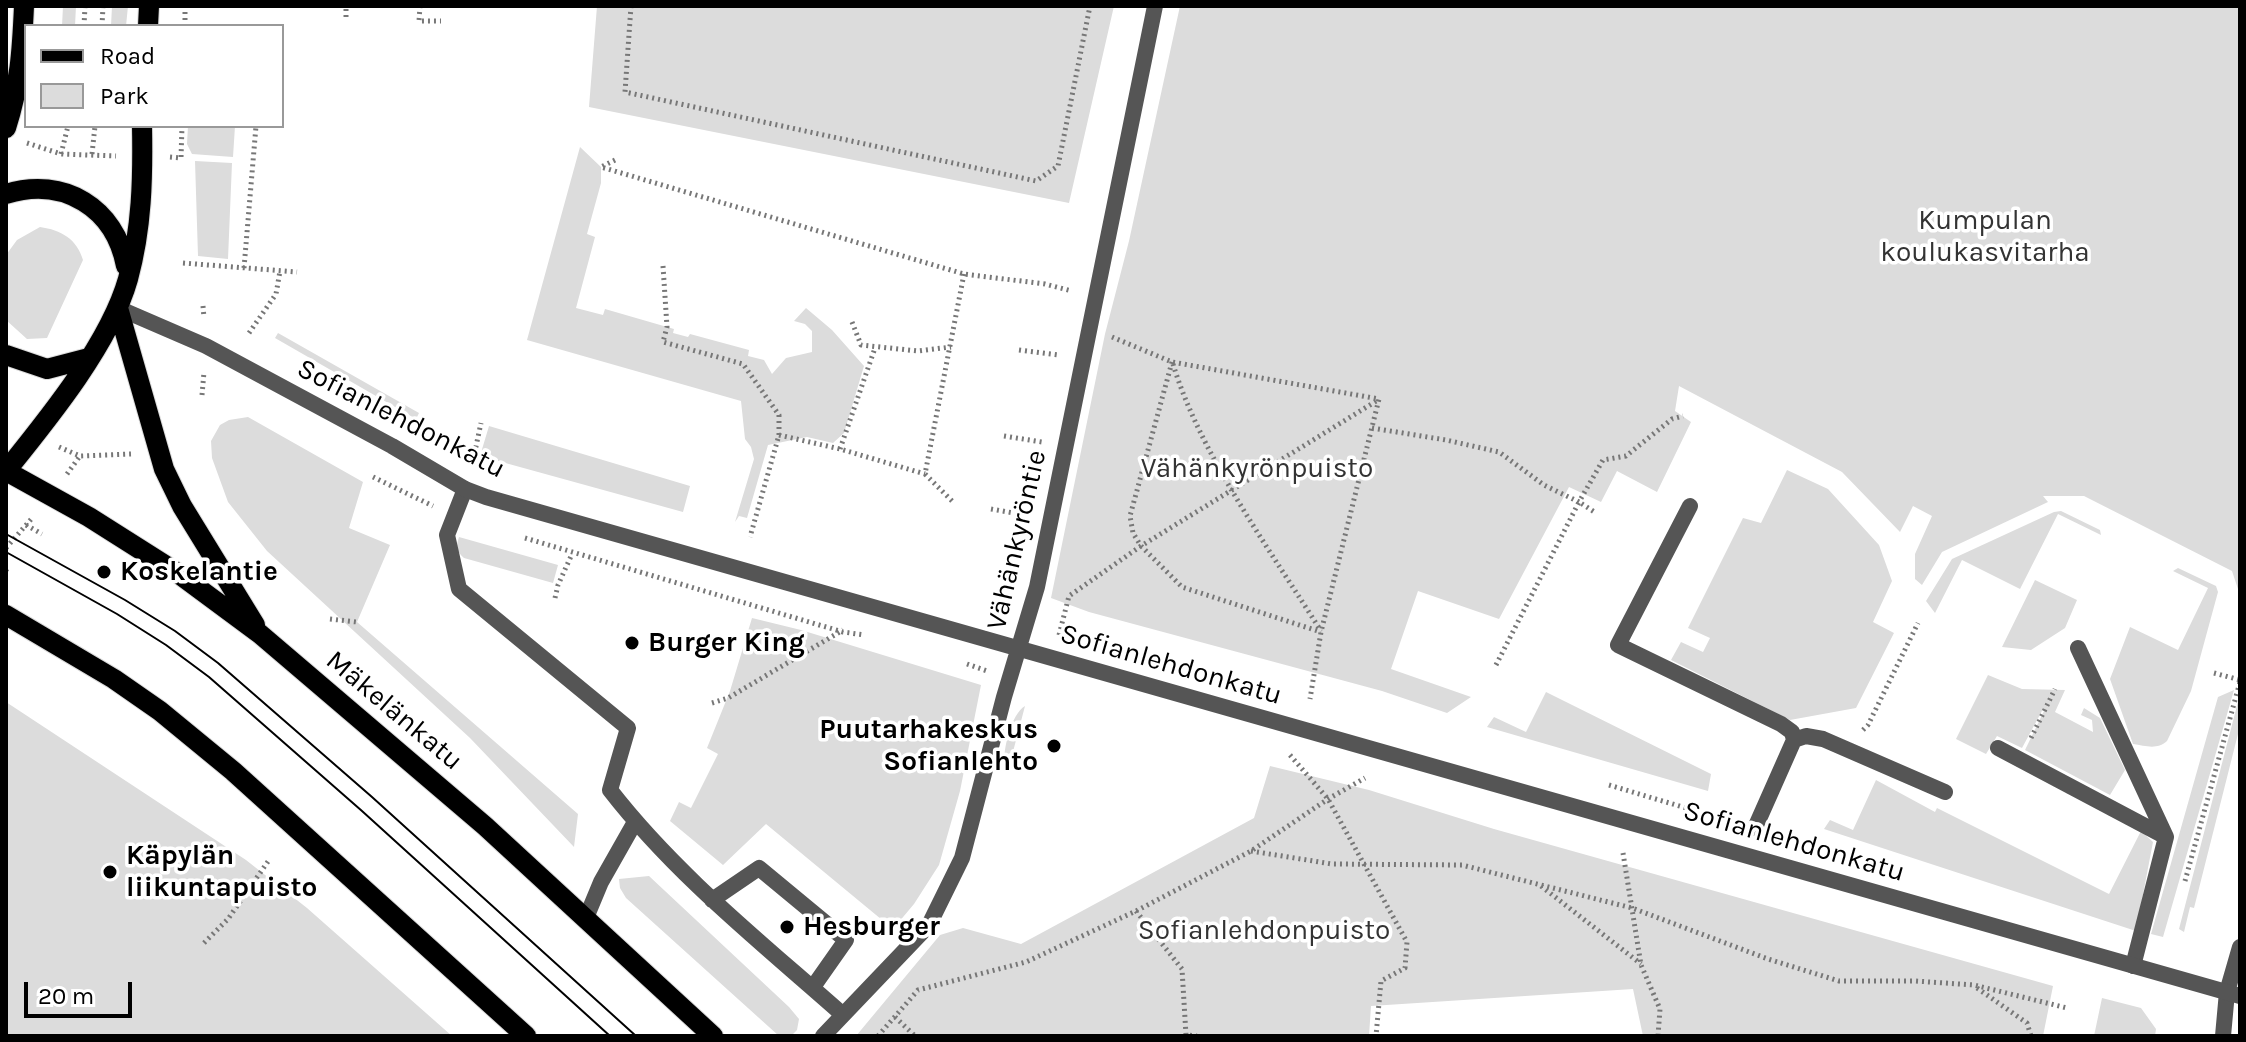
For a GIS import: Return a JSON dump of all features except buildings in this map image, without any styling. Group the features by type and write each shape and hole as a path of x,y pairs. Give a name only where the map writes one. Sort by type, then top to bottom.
{"main road":[{"path":"11,133 22,63 24,6"},
{"path":"6,471 89,358 118,308 128,278 143,202 142,128"},
{"path":"6,194 38,188 59,191 91,206 108,221 122,244 128,278"},
{"path":"118,308 164,469 260,634"},
{"path":"6,355 47,369 89,358"},
{"name":"Mäkelänkatu","path":"6,471 89,517 179,574 260,634 485,826 713,1036"},
{"path":"6,615 114,679 160,711 233,771 526,1036"}],"street":[{"name":"Vähänkyröntie","path":"823,1036 929,925 962,858 1037,587 1155,6"},
{"name":"Sofianlehdonkatu","path":"118,308 206,346 465,489 2234,994"},
{"path":"465,489 447,535 459,589 628,728 610,790 635,822 712,900 842,1014"},
{"path":"1690,506 1618,645 1792,732 1794,740 1755,828"},
{"path":"2078,648 2166,837 2133,966"},
{"path":"1794,740 1806,736 1823,739 1945,792"},
{"path":"1998,748 2166,837"},
{"path":"586,918 601,882 635,822"},
{"path":"712,900 759,868 846,940 813,987"},
{"path":"2223,1036 2234,994 2240,947"}],"path":[{"path":"346,6 346,17"},
{"path":"420,6 419,21 441,21"},
{"path":"631,6 625,92 1036,181 1058,166 1090,6"},
{"path":"61,154 68,128"},
{"path":"11,133 61,154 92,154 95,128"},
{"path":"181,158 182,128"},
{"path":"244,268 256,128"},
{"path":"615,160 601,167 964,274 1045,284 1074,291"},
{"path":"183,263 297,272"},
{"path":"663,266 667,327 663,342 743,364 779,415 779,435 750,537"},
{"path":"249,333 276,294 280,271"},
{"path":"925,474 964,274"},
{"path":"852,322 861,345 918,351 951,347"},
{"path":"1105,334 1172,362 1379,399"},
{"path":"840,449 875,348"},
{"path":"1019,350 1061,355"},
{"path":"1172,362 1183,397 1232,489 1321,632"},
{"path":"1172,362 1130,516 1133,533 1141,546 1182,587 1321,632"},
{"path":"1310,699 1321,632 1379,399"},
{"path":"1059,627 1069,596 1141,546 1379,399"},
{"path":"1496,665 1603,460 1626,456 1672,419 1683,416"},
{"path":"473,462 481,423"},
{"path":"1372,428 1499,452 1544,485 1596,513"},
{"path":"779,435 925,474 952,501"},
{"path":"1004,436 1045,443"},
{"path":"80,456 132,454"},
{"path":"991,509 1031,517"},
{"path":"6,548 26,525 42,534"},
{"path":"555,598 572,554"},
{"path":"330,619 357,622"},
{"path":"1868,725 1918,623"},
{"path":"712,703 728,698 843,632"},
{"path":"2183,888 2240,681 2214,673"},
{"path":"2045,710 2055,689"},
{"path":"1290,755 1328,799 1407,942 1405,968 1381,981 1376,1036"},
{"path":"878,1036 918,990 1026,962 1136,911 1251,851 1365,778"},
{"path":"1251,851 1332,864 1462,865 1632,908 1768,959 1839,981 1974,985 2067,1008"},
{"path":"1623,853 1641,965 1660,1009 1658,1036"},
{"path":"204,943 228,919 269,860"},
{"path":"1538,884 1641,965"},
{"path":"1136,911 1182,969 1186,1035 1197,1036"},
{"path":"1974,985 2027,1023 2031,1036"},
{"path":"895,1017 914,1035"}],"green space":[{"path":"63,6 76,6 75,24 62,24"},
{"path":"112,6 128,6 126,24 111,24"},
{"path":"597,6 1114,6 1069,203 589,107"},
{"name":"Kumpulan koulukasvitarha","path":"1180,6 2240,6 2240,595 2232,571 2084,496 2043,496 2048,502 1942,552 1922,585 1915,579 1915,554 1932,516 1913,506 1900,532 1842,472 1679,386 1675,411 1691,422 1657,492 1617,471 1601,502 1569,487 1499,619 1418,591 1391,669 1471,697 1447,713 1382,691 1089,612 1051,598 1105,334 1129,241"},
{"path":"188,128 235,128 233,157 192,154 187,144"},
{"path":"580,147 601,167 601,183 587,234 595,237 576,308 603,315 605,309 674,329 673,333 688,337 690,334 749,350 748,356 764,360 772,374 786,358 812,352 812,331 805,324 794,321 806,308 832,330 864,366 844,433 833,443 807,437 768,445 747,518 739,516 735,522 754,459 745,439 741,401 527,340"},
{"path":"195,161 232,163 228,259 198,256"},
{"path":"40,227 67,237 77,246 83,260 47,338 27,339 6,320 6,255 17,240"},
{"path":"278,333 419,413 416,419 275,338"},
{"path":"248,417 363,482 349,528 390,545 357,622 578,814 574,847 470,738 267,551 228,502 212,458 211,441 220,425"},
{"path":"489,426 690,486 683,512 480,456"},
{"path":"1787,470 1828,489 1879,545 1892,581 1873,622 1894,633 1856,708 1790,720 1671,660 1681,642 1703,652 1710,638 1688,628 1743,518 1761,523"},
{"path":"2061,511 2100,530 2101,535 2058,514 2020,589 1962,560 1935,613 1926,601 1952,559"},
{"path":"459,537 558,565 553,583 464,558 457,548"},
{"path":"2178,568 2216,586 2218,592 2191,691 2167,741 2155,746 2133,744 2110,679 2130,627 2178,650 2208,588 2173,571"},
{"path":"2035,580 2077,600 2065,628 2031,650 2002,647"},
{"path":"752,618 981,685 960,791 939,865 914,904 893,929 766,824 723,865 670,821 679,802 691,808 718,754 707,748 730,691"},
{"path":"1988,675 2022,689 2065,690 2055,712 2093,732 2092,720 2081,715 2084,708 2100,718 2125,770 2110,795 2025,750 2043,709 2022,748 1997,736 1986,754 1956,739"},
{"path":"2234,690 2163,937 2151,934 2218,697"},
{"path":"1546,692 1711,774 1708,791 1487,727 1494,717 1526,732"},
{"path":"2240,694 2240,726 2194,908 2190,907 2184,932 2179,929"},
{"name":"Käpylän liikuntapuisto","path":"6,702 246,860 307,908 452,1036 6,1036"},
{"path":"1025,706 1009,767 1004,766 1009,733 1016,716"},
{"name":"Sofianlehdonpuisto","path":"1270,766 1369,790 1494,829 2053,986 2043,1036 1643,1036 1633,989 1371,1006 1369,1036 856,1036 940,935 963,928 1021,944 1254,818"},
{"path":"1876,780 1935,812 1937,808 2109,894 2141,831 2153,842 2136,931 1824,829 1830,820 1853,830"},
{"path":"649,876 789,1007 799,1019 797,1030 791,1036 779,1036 626,898 619,879"},
{"path":"2102,998 2141,1008 2156,1029 2155,1036 2094,1036"}],"tram line":[{"path":"6,534 125,600 218,663 372,797 636,1036"},
{"path":"6,552 117,614 209,677 610,1036"}],"place":[{"name":"Koskelantie","path":"104,572"},
{"name":"Burger King","path":"632,643"},
{"name":"Puutarhakeskus Sofianlehto","path":"1054,746"},
{"name":"Käpylän liikuntapuisto","path":"110,872"},
{"name":"Hesburger","path":"787,927"}],"park label":[{"name":"Vähänkyrönpuisto","path":"1257,469"}]}
